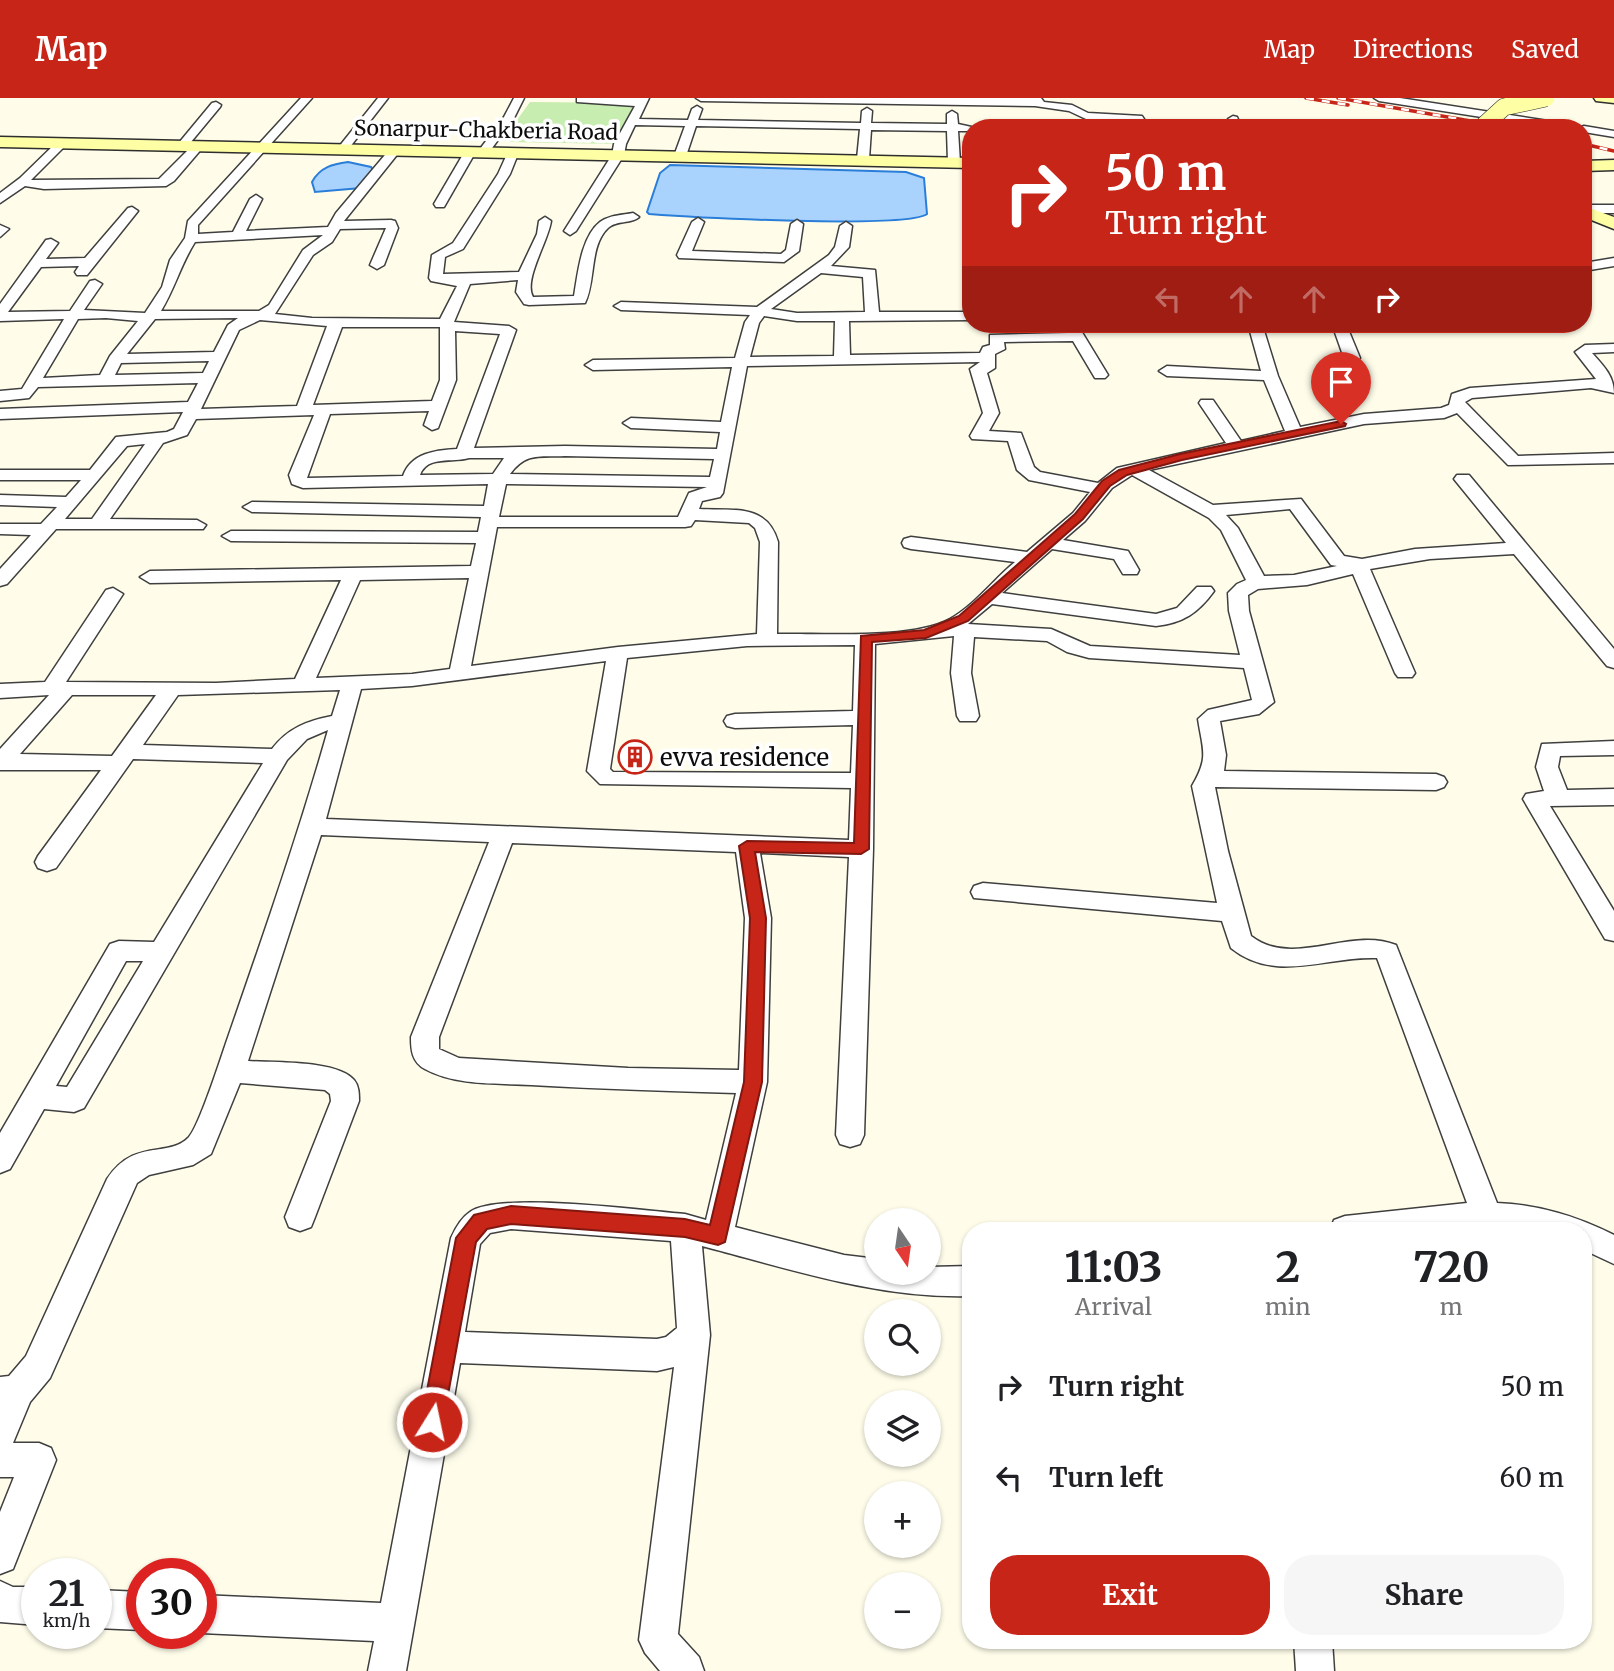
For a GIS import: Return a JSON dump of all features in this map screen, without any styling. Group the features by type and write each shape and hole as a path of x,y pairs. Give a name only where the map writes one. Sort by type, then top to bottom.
{"main road":[{"path":"1491,119 1504,107 1546,98"},
{"path":"1601,98 1614,99"},
{"name":"Sonarpur-Chakberia Road","path":"0,142 962,162"},
{"path":"1592,166 1614,165"},
{"path":"1592,214 1614,224"}],"street":[{"path":"109,379 106,378 115,359 169,286 177,260 191,238 192,224 307,98"},
{"path":"342,150 383,98"},
{"path":"440,204 476,153 509,118 519,98"},
{"path":"582,98 581,100 590,102 643,100 618,155 573,225 633,217"},
{"path":"680,156 701,98 1036,101 1072,108 1086,116 1138,119"},
{"path":"778,124 782,98"},
{"path":"1379,98 1430,102 1524,119"},
{"path":"863,159 868,99"},
{"path":"952,101 954,162"},
{"path":"24,181 31,185 162,183 170,178 216,105"},
{"path":"632,122 962,128"},
{"path":"1592,130 1614,134"},
{"path":"0,199 24,181 62,143"},
{"path":"0,580 72,502 122,441 177,435 236,325 274,308 308,253 327,239 340,216 394,152"},
{"path":"512,154 503,174 458,246 439,255 436,278 461,280 524,277"},
{"path":"238,235 256,199"},
{"path":"1592,210 1614,209"},
{"path":"36,263 85,267 132,211"},
{"path":"545,221 524,277 523,292 529,300 580,300 595,241 603,226 613,221"},
{"path":"698,222 684,255 784,258 792,251 797,224"},
{"path":"191,238 391,224 392,228 377,265"},
{"path":"231,536 489,524 685,523 695,497 713,495 724,454 741,361 752,322 759,311 838,254 846,226"},
{"path":"539,241 595,241"},
{"path":"0,315 51,243"},
{"path":"1592,266 1614,262"},
{"path":"819,269 870,274 872,315"},
{"path":"432,425 447,380 447,324 464,286 461,280"},
{"path":"0,396 23,395 95,284"},
{"path":"621,306 759,311 797,317 962,316"},
{"path":"0,315 263,315 337,322 447,324 509,330 463,455"},
{"path":"842,316 842,358"},
{"path":"303,411 337,322"},
{"path":"1044,333 995,338 998,349 988,350 987,368 978,369 991,413 978,436 1015,436 1026,470 1035,476 1101,489"},
{"path":"1075,333 1100,375"},
{"path":"1258,333 1270,376 1294,433"},
{"path":"1342,333 1352,358"},
{"path":"1610,386 1582,352 1585,349 1614,348"},
{"path":"115,359 218,356"},
{"path":"593,365 988,357"},
{"path":"1167,371 1270,376"},
{"path":"33,383 208,378"},
{"path":"942,629 975,611 987,597 1090,506 1101,489 1115,477 1134,469 1364,419 1444,413 1453,410 1458,397 1470,393 1591,383 1610,386"},
{"path":"1457,402 1514,461 1614,458"},
{"path":"1208,403 1237,447"},
{"path":"0,414 303,411 439,406"},
{"path":"324,410 298,480 314,483 499,479 717,482"},
{"path":"631,423 728,427"},
{"path":"97,524 158,438"},
{"path":"410,480 415,466 436,456 565,451 724,454"},
{"path":"459,674 499,479 513,458 522,453"},
{"path":"1134,469 1210,511 1229,528 1257,582"},
{"path":"0,475 95,475"},
{"path":"1463,479 1614,662"},
{"path":"0,500 72,502"},
{"path":"1210,511 1295,503 1338,561 1358,564"},
{"path":"252,507 489,524"},
{"path":"689,514 733,515 761,521 769,542 767,639"},
{"path":"0,529 97,524 197,525"},
{"path":"1048,542 1121,555 1130,570"},
{"path":"911,543 1031,558"},
{"path":"1487,1215 1387,952 1372,948 1290,958 1263,957 1250,952 1240,941 1232,913 1203,786 1212,778 1216,769 1209,719 1217,713 1252,709 1263,702 1239,611 1238,593 1244,587 1257,582 1294,582 1358,564 1403,556 1519,548"},
{"path":"1358,564 1405,673"},
{"path":"150,577 480,572"},
{"path":"302,686 353,574"},
{"path":"987,597 1156,620 1173,619 1186,613 1204,591"},
{"path":"1,762 58,688 113,594"},
{"path":"0,691 58,688 171,690 352,684 459,674 618,653 767,639 865,639 911,636 942,629 1051,635 1073,648 1089,652 1253,662"},
{"path":"965,630 961,673 968,716"},
{"path":"850,1135 861,849 865,639"},
{"path":"618,653 599,763 598,771 602,777 863,781"},
{"path":"0,1432 9,1392 38,1367 118,1188 127,1174 142,1164 183,1156 201,1145 230,1070 312,827 352,684"},
{"path":"47,862 171,690"},
{"path":"735,721 864,718"},
{"path":"36,1096 74,1100 278,756 300,732 313,726 343,721"},
{"path":"1549,798 1557,794 1547,767 1550,749 1614,748"},
{"path":"1,762 121,757 278,756"},
{"path":"1212,778 1436,782"},
{"path":"1614,797 1534,799 1614,932"},
{"path":"312,827 861,849"},
{"path":"503,836 425,1037 425,1053 434,1060 459,1069 628,1079 753,1082"},
{"path":"718,1236 753,1082 758,918 747,846"},
{"path":"983,892 1232,913"},
{"path":"0,1160 119,951 162,952"},
{"path":"230,1070 331,1079 344,1088 345,1101 300,1217"},
{"path":"387,1671 466,1238 481,1221 511,1215 685,1228 844,1269 929,1282 962,1281"},
{"path":"1421,1222 1487,1215 1519,1216 1543,1222"},
{"path":"685,1228 694,1335 658,1640 685,1671"},
{"path":"1592,1239 1614,1250"},
{"path":"446,1347 657,1355 674,1351 694,1335"},
{"path":"0,1460 39,1460 0,1556"},
{"path":"0,1600 4,1605 21,1606"},
{"path":"217,1615 396,1623"},
{"path":"1314,1649 1315,1671"}],"green space":[{"path":"530,102 639,103 618,144 510,142 511,138 504,138"}],"water":[{"path":"348,162 371,167 373,170 361,188 315,192 312,182 319,173 332,165"},
{"path":"670,165 906,172 924,178 927,214 880,221 840,221 649,214 647,212 660,173"}],"railway":[{"path":"1306,98 1348,105"},
{"path":"1338,98 1459,119"},
{"path":"1592,146 1614,151"}],"place":[{"name":"evva residence","path":"635,757"}],"route":[{"path":"432,1422 466,1238 481,1221 511,1215 685,1228 718,1236 753,1082 758,918 747,846 861,849 865,639 926,634 954,624 975,611 998,587 1079,517 1106,484 1123,472 1180,457 1341,424"}]}
